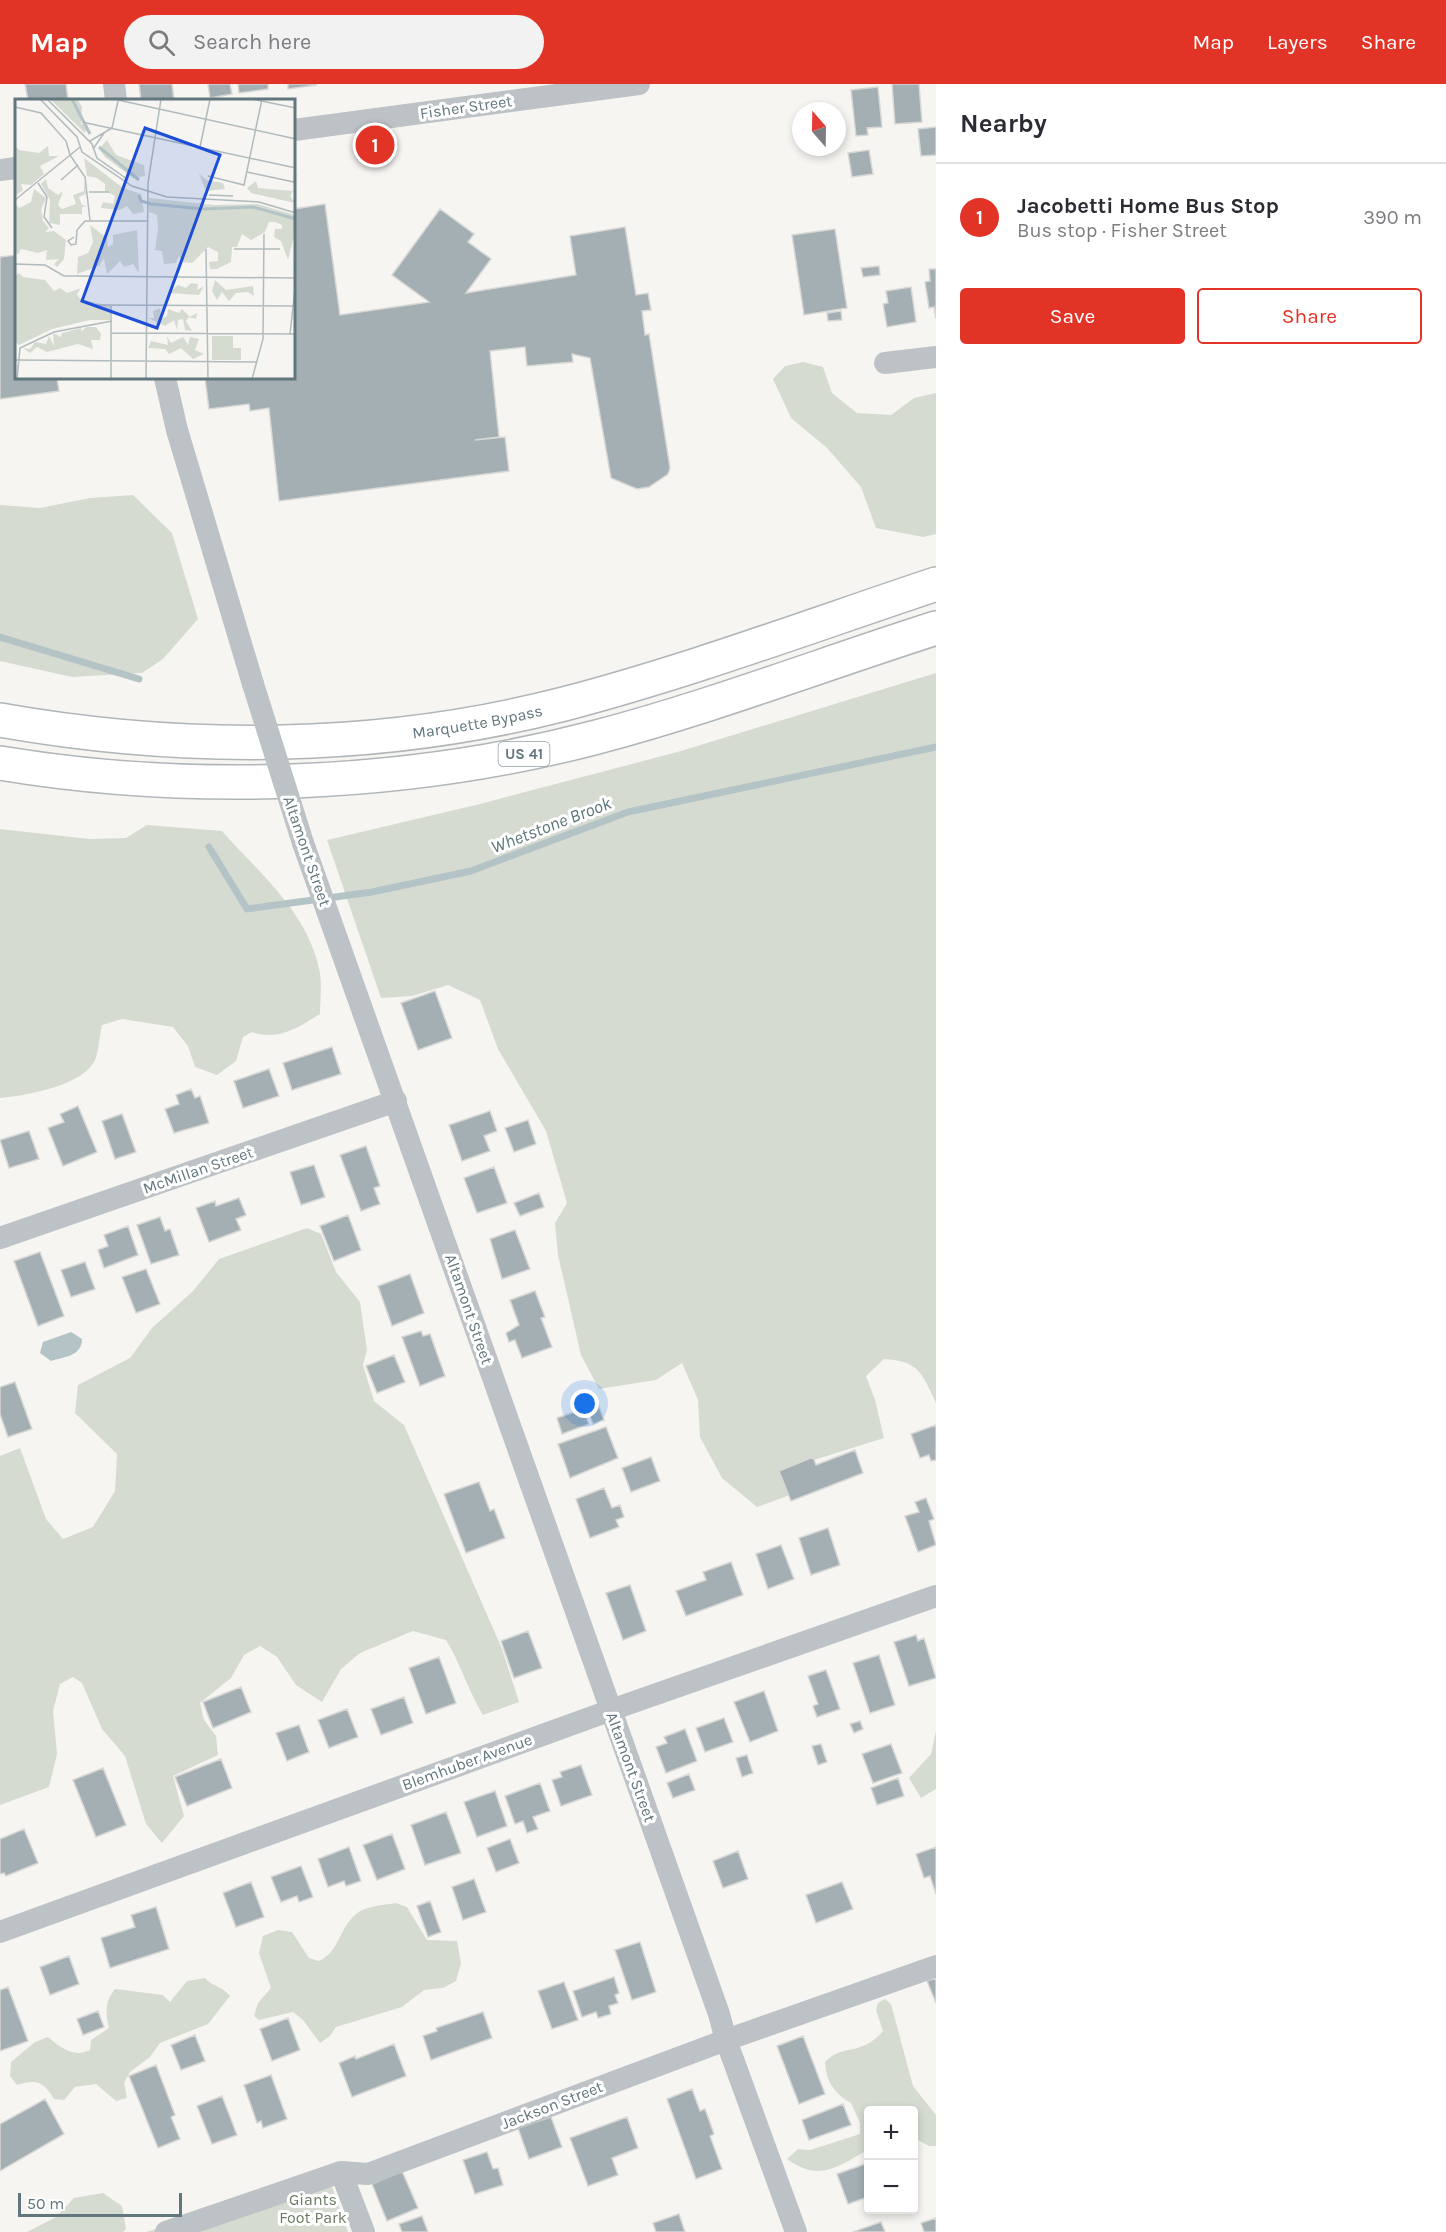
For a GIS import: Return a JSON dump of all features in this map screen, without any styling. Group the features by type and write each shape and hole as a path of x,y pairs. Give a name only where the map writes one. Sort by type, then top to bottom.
{"highway":[{"name":"Marquette Bypass","path":"0,720 99,736 206,743 373,736 452,726 562,704 636,684 936,584"},
{"name":"US 41","path":"0,763 96,776 183,780 293,780 447,768 597,737 936,628"}],"street":[{"path":"114,84 116,99"},
{"name":"Fisher Street","path":"296,130 639,84"},
{"path":"0,170 15,168"},
{"path":"885,363 936,357"},
{"name":"Altamont Street","path":"165,380 177,430 303,843 796,2232"},
{"name":"McMillan Street","path":"0,1238 396,1101"},
{"name":"Blemhuber Avenue","path":"0,1932 611,1710 936,1596"},
{"name":"Jackson Street","path":"166,2232 341,2172 368,2174 726,2040 936,1966"},
{"path":"341,2172 364,2232"}],"green space":[{"path":"803,362 823,367 832,393 857,413 891,415 914,398 936,393 936,534 923,537 876,528 861,487 827,448 791,418 773,379 785,366"},
{"path":"133,495 172,533 198,619 163,659 142,673 72,677 0,661 0,505 40,508 90,498"},
{"path":"936,673 936,1403 918,1370 905,1362 884,1359 866,1376 875,1400 884,1438 801,1464 790,1495 757,1507 722,1478 700,1437 698,1400 682,1363 656,1380 599,1389 581,1355 558,1255 555,1223 567,1203 546,1131 498,1049 480,1000 448,985 412,996 381,998 327,840 480,804 681,751"},
{"path":"147,825 222,831 267,879 294,913 314,951 321,978 320,1014 288,1032 271,1035 252,1032 243,1037 236,1061 217,1075 195,1067 188,1046 173,1027 122,1019 102,1025 94,1062 77,1077 37,1092 0,1098 0,829 90,839 126,838"},
{"path":"307,1228 321,1234 336,1272 360,1302 367,1350 363,1365 374,1401 404,1425 502,1649 519,1702 483,1715 446,1640 413,1631 360,1653 341,1669 322,1702 296,1685 277,1657 260,1646 244,1655 231,1678 200,1703 204,1720 216,1736 218,1755 173,1776 184,1816 162,1843 146,1824 125,1756 102,1729 82,1683 73,1677 60,1684 53,1711 57,1754 49,1787 0,1805 0,1456 20,1448 46,1519 63,1539 93,1527 115,1491 117,1454 75,1413 78,1385 130,1358 152,1328 193,1291 219,1259"},
{"path":"936,1731 936,1789 921,1798 909,1778 931,1754"},
{"path":"396,1903 407,1907 427,1940 457,1941 461,1963 456,1981 443,1988 424,1990 402,2007 336,2027 330,2036 320,2043 303,2020 293,2012 259,2020 254,2016 258,2003 271,1988 259,1953 263,1936 278,1930 292,1932 309,1958 319,1961 331,1951 356,1914 369,1908"},
{"path":"205,1978 230,1996 208,2024 160,2043 150,2057 130,2072 124,2083 127,2098 116,2101 96,2084 75,2087 64,2100 54,2099 43,2085 30,2082 17,2085 10,2076 11,2062 35,2042 48,2037 73,2052 90,2050 91,2040 109,2028 107,2007 109,1998 115,1989 163,1995 170,2002 187,1981"},
{"path":"885,1999 891,2004 913,2086 936,2115 936,2146 929,2146 918,2140 918,2106 864,2106 864,2152 829,2170 809,2170 799,2166 787,2159 798,2149 810,2150 860,2134 860,2123 851,2103 832,2086 825,2062 839,2053 867,2044 883,2031 876,2010 878,2003"},
{"name":"Giants Foot Park","path":"329,2178 348,2232 146,2232"},
{"path":"103,2193 122,2206 126,2229 123,2232 27,2232 56,2217 74,2198"}],"shaded area":[{"path":"71,1332 82,1339 76,1352 51,1361 40,1353 43,1342"}],"building":[{"path":"25,84 66,84 68,99 28,99"},
{"path":"139,84 172,84 174,99 141,99"},
{"path":"208,84 230,84 232,94 210,98"},
{"path":"238,84 268,84 268,89 239,93"},
{"path":"288,84 316,84 316,85 288,89"},
{"path":"892,84 919,84 922,122 895,124"},
{"path":"878,87 882,127 867,128 868,135 856,136 851,90"},
{"path":"936,127 936,155 921,156 918,129"},
{"path":"869,150 873,174 852,177 848,153"},
{"path":"325,204 340,315 429,302 392,275 440,209 474,234 468,242 491,259 466,293 576,275 570,236 625,227 636,295 648,293 651,310 642,311 645,335 649,334 670,468 668,474 649,487 637,489 611,478 590,358 572,354 573,362 527,366 525,347 490,351 499,437 475,440 505,437 509,471 279,501 269,408 250,411 249,404 209,409 205,380 296,380 296,209"},
{"path":"835,229 847,308 804,315 792,235"},
{"path":"15,255 15,380 57,380 59,391 0,399 0,257"},
{"path":"879,266 880,275 863,277 861,268"},
{"path":"929,269 936,269 936,319 934,307 929,308 925,282 930,281"},
{"path":"911,287 916,322 887,327 883,304 888,303 886,291"},
{"path":"841,311 842,320 828,321 827,313"},
{"path":"435,991 452,1038 418,1050 401,1003"},
{"path":"332,1047 341,1074 292,1090 283,1063"},
{"path":"269,1069 279,1096 243,1108 234,1081"},
{"path":"191,1089 195,1098 200,1096 209,1123 174,1133 165,1109 179,1104 176,1095"},
{"path":"78,1106 97,1152 63,1166 48,1128 64,1122 60,1114"},
{"path":"490,1111 497,1131 484,1136 490,1151 462,1161 449,1125"},
{"path":"122,1114 136,1152 115,1159 102,1121"},
{"path":"528,1120 536,1144 514,1152 505,1128"},
{"path":"29,1131 39,1159 9,1168 0,1140"},
{"path":"366,1146 380,1186 374,1188 380,1204 361,1211 340,1155"},
{"path":"314,1165 325,1197 301,1205 290,1172"},
{"path":"494,1167 507,1203 477,1213 464,1178"},
{"path":"539,1193 544,1207 520,1216 514,1203"},
{"path":"239,1198 246,1215 236,1219 241,1230 209,1242 196,1208 215,1201 216,1206"},
{"path":"348,1215 361,1250 334,1261 320,1226"},
{"path":"160,1217 165,1231 170,1229 179,1255 151,1264 137,1225"},
{"path":"128,1226 138,1255 104,1268 98,1250 108,1246 104,1235"},
{"path":"515,1230 530,1269 502,1279 490,1239"},
{"path":"40,1252 64,1316 38,1326 14,1261"},
{"path":"85,1262 95,1289 71,1297 61,1270"},
{"path":"146,1269 160,1304 136,1313 122,1277"},
{"path":"410,1274 424,1313 392,1326 378,1286"},
{"path":"535,1291 545,1317 541,1318 552,1347 522,1358 515,1340 509,1342 506,1333 519,1325 510,1300"},
{"path":"421,1331 423,1336 430,1334 445,1376 420,1386 402,1337"},
{"path":"394,1355 405,1382 377,1393 366,1366"},
{"path":"15,1382 32,1429 8,1437 0,1414 0,1387"},
{"path":"598,1404 604,1420 593,1424 587,1409"},
{"path":"583,1409 589,1424 562,1434 557,1418"},
{"path":"936,1425 936,1460 931,1461 929,1455 920,1458 911,1434"},
{"path":"606,1427 618,1458 570,1478 558,1444"},
{"path":"855,1450 863,1473 791,1501 779,1471 813,1457 816,1465"},
{"path":"651,1457 660,1481 631,1492 622,1468"},
{"path":"479,1482 490,1511 494,1509 505,1538 466,1553 444,1494"},
{"path":"604,1488 612,1508 620,1505 624,1517 616,1520 619,1527 590,1538 576,1499"},
{"path":"926,1498 934,1519 929,1521 936,1545 918,1552 905,1516 919,1512 915,1502"},
{"path":"828,1528 840,1565 811,1575 799,1538"},
{"path":"781,1545 794,1579 768,1589 756,1554"},
{"path":"731,1562 743,1595 686,1616 676,1591 706,1580 703,1572"},
{"path":"630,1585 646,1631 623,1640 606,1593"},
{"path":"528,1631 542,1668 514,1678 501,1641"},
{"path":"916,1635 918,1641 924,1638 936,1678 909,1686 894,1642"},
{"path":"879,1655 895,1705 870,1713 853,1663"},
{"path":"439,1657 456,1703 426,1714 409,1668"},
{"path":"826,1670 840,1709 817,1717 813,1706 818,1704 808,1676"},
{"path":"241,1687 251,1712 213,1728 203,1702"},
{"path":"764,1691 778,1731 750,1742 734,1702"},
{"path":"404,1697 413,1723 381,1735 371,1709"},
{"path":"347,1709 358,1737 329,1748 318,1720"},
{"path":"724,1718 733,1742 705,1752 696,1728"},
{"path":"860,1721 863,1729 854,1733 850,1724"},
{"path":"299,1725 309,1752 287,1761 276,1733"},
{"path":"685,1729 697,1761 666,1773 656,1747 667,1743 664,1737"},
{"path":"821,1744 827,1762 818,1765 812,1746"},
{"path":"891,1744 902,1773 873,1783 862,1754"},
{"path":"747,1755 753,1773 742,1777 736,1758"},
{"path":"221,1759 232,1788 187,1806 175,1777"},
{"path":"581,1765 592,1795 561,1806 552,1780 562,1777 560,1772"},
{"path":"103,1768 126,1825 96,1837 73,1780"},
{"path":"689,1774 695,1790 673,1798 667,1783"},
{"path":"898,1778 904,1796 877,1805 871,1788"},
{"path":"540,1783 550,1811 533,1817 538,1829 527,1833 523,1821 515,1824 505,1796"},
{"path":"495,1791 507,1826 477,1837 464,1802"},
{"path":"446,1812 461,1853 425,1865 411,1825"},
{"path":"24,1829 38,1863 6,1876 4,1873 0,1874 0,1839"},
{"path":"392,1834 405,1869 377,1880 363,1845"},
{"path":"510,1839 519,1863 496,1872 487,1848"},
{"path":"349,1847 361,1881 346,1886 344,1881 328,1887 318,1859"},
{"path":"936,1847 936,1894 930,1876 924,1878 916,1854"},
{"path":"738,1851 748,1879 723,1888 713,1861"},
{"path":"301,1866 313,1897 299,1902 297,1896 281,1902 271,1877"},
{"path":"474,1879 486,1912 463,1920 452,1887"},
{"path":"251,1882 264,1917 236,1927 223,1893"},
{"path":"842,1882 853,1909 816,1923 806,1895"},
{"path":"430,1901 441,1932 428,1937 417,1906"},
{"path":"156,1907 169,1949 110,1968 101,1938 135,1927 131,1915"},
{"path":"640,1942 656,1992 632,2000 615,1950"},
{"path":"69,1956 79,1984 50,1995 40,1967"},
{"path":"614,1977 619,1993 615,1995 618,2003 609,2006 611,2014 598,2018 596,2012 582,2017 573,1991"},
{"path":"936,1978 936,2003 927,1981"},
{"path":"564,1982 578,2020 552,2029 538,1991"},
{"path":"8,1987 28,2041 0,2051 0,1990"},
{"path":"98,2011 104,2027 83,2035 77,2019"},
{"path":"483,2012 492,2038 431,2060 423,2036 437,2031 436,2028"},
{"path":"288,2018 300,2050 272,2061 260,2029"},
{"path":"195,2035 205,2061 181,2070 171,2045"},
{"path":"803,2036 825,2094 799,2104 777,2046"},
{"path":"394,2044 406,2076 352,2097 339,2063"},
{"path":"156,2065 175,2115 171,2117 180,2139 158,2148 129,2076"},
{"path":"271,2075 287,2119 263,2128 261,2121 257,2123 244,2085"},
{"path":"692,2089 700,2111 705,2109 714,2134 710,2136 722,2169 696,2179 667,2099"},
{"path":"222,2096 237,2135 212,2144 197,2106"},
{"path":"45,2099 64,2134 0,2171 0,2124"},
{"path":"843,2104 851,2125 809,2140 802,2120"},
{"path":"551,2117 562,2147 529,2159 518,2128"},
{"path":"627,2117 638,2148 612,2158 618,2175 588,2186 570,2138"},
{"path":"487,2152 493,2169 498,2168 503,2185 475,2194 463,2160"},
{"path":"864,2164 864,2198 848,2204 837,2174"},
{"path":"402,2171 418,2208 387,2221 372,2184"},
{"path":"679,2214 685,2232 656,2232 653,2223"},
{"path":"422,2216 428,2232 402,2232 399,2224"},
{"path":"936,2218 936,2232 924,2232 921,2223"},
{"path":"881,2222 885,2232 853,2232"}],"waterway":[{"name":"Whetstone Brook","path":"0,637 139,679"},
{"name":"Whetstone Brook","path":"209,847 247,909 372,892 471,871 628,812 936,747"}],"place":[{"name":"Jacobetti Home Bus Stop","path":"375,145"}]}
